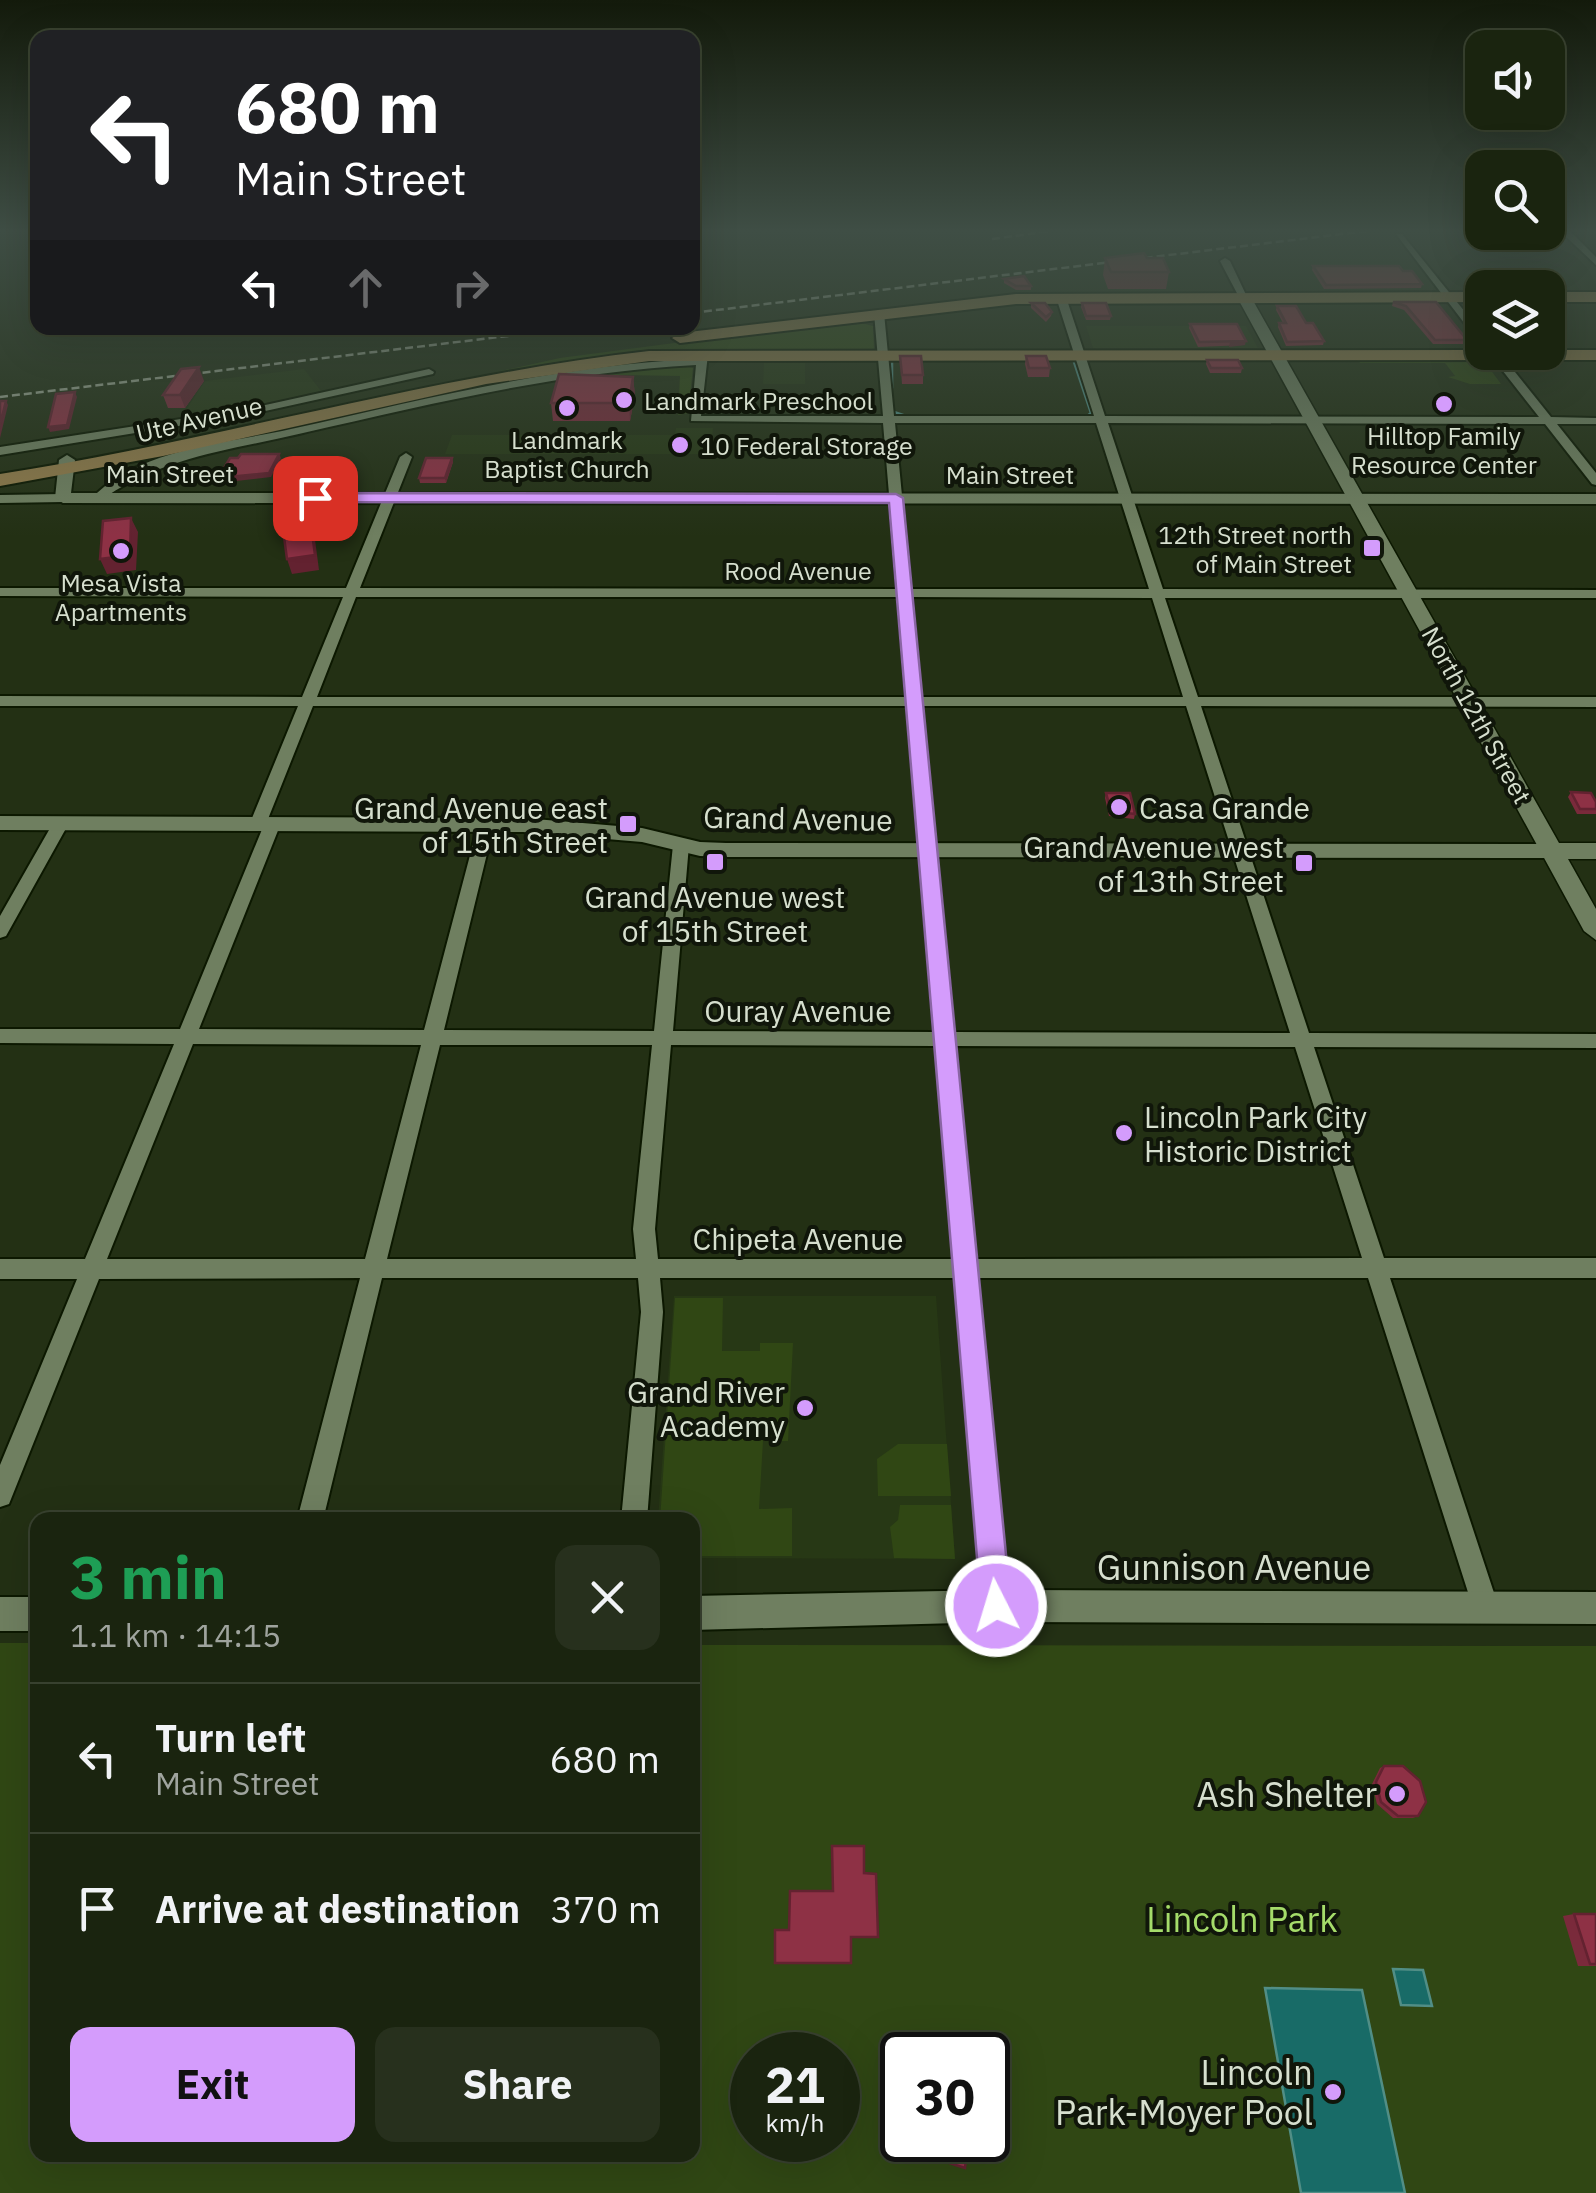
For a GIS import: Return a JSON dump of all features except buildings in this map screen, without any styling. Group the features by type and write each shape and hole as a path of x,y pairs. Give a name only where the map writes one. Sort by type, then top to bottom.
{"main road":[{"path":"0,480 65,478 558,355 731,332"},
{"name":"North 12th Street","path":"1265,332 1596,931"},
{"name":"Ute Avenue","path":"65,478 533,370 621,358 1465,354"},
{"name":"Ute Avenue","path":"1565,355 1596,355"},
{"path":"0,469 65,478"},
{"name":"Grand Avenue","path":"1552,851 1596,851"}],"street":[{"path":"880,332 996,1606"},
{"path":"1073,332 1486,1608"},
{"path":"103,493 140,472 196,455 489,387 596,369 702,358 695,420 1596,421"},
{"path":"1507,370 1596,481"},
{"path":"0,451 252,412 428,372"},
{"path":"65,478 66,438"},
{"path":"0,1495 187,1036 307,702 406,456"},
{"path":"0,498 65,478 103,493 200,498"},
{"name":"Main Street","path":"65,478 200,498 1596,499"},
{"name":"Rood Avenue","path":"1,593 1596,594"},
{"path":"0,701 1596,702"},
{"name":"Grand Avenue","path":"0,823 486,825 611,832 726,850 1552,851"},
{"path":"0,932 61,823"},
{"path":"312,1512 486,825"},
{"path":"635,1512 652,1312 644,1229 681,845"},
{"name":"Ouray Avenue","path":"0,1036 1596,1042"},
{"name":"Chipeta Avenue","path":"0,1269 1596,1268"},
{"name":"Gunnison Avenue","path":"700,1613 996,1606 1596,1608"},
{"path":"0,1614 30,1614"}],"shaded area":[{"path":"1088,332 1249,332 1258,348 1093,348"},
{"path":"764,361 805,361 805,384 763,384"},
{"path":"304,369 321,391 245,408 182,416 205,381"},
{"path":"676,428 713,428 711,454 445,454 452,435 675,435"},
{"name":"Grand River Academy","path":"674,1296 936,1296 955,1559 700,1558 700,1512 659,1512"}],"green space":[{"path":"756,332 873,332 874,350 630,355 490,373 560,358"},
{"path":"1357,358 1465,358 1465,370 1491,370 1501,384 1470,384 1448,377 1455,376 1445,363 1360,363"},
{"path":"680,365 693,368 688,413 678,415 680,376 604,375"},
{"path":"490,373 338,407 408,390"},
{"path":"338,407 188,444 185,441"},
{"path":"675,1298 723,1298 722,1351 760,1351 760,1343 793,1343 788,1441 763,1441 759,1509 792,1508 792,1556 700,1556 700,1512 661,1512"},
{"path":"898,1444 947,1444 951,1496 878,1496 877,1459"},
{"path":"900,1505 951,1505 955,1559 894,1558 890,1527 898,1520"},
{"name":"Lincoln Park","path":"0,1643 30,1643 30,2162 700,2162 700,1645 1596,1646 1596,2193 0,2193"}],"water":[{"path":"1393,1969 1423,1970 1432,2006 1401,2005"},
{"name":"Lincoln Park-Moyer Pool","path":"1265,1988 1362,1990 1405,2193 1301,2193"}],"waterway":[{"path":"892,358 892,388"},
{"path":"1073,359 1091,413 1087,416"},
{"path":"894,412 906,416"}],"railway":[{"path":"0,397 516,335"}],"place":[{"name":"Landmark Preschool","path":"624,400"},
{"name":"Hilltop Family Resource Center","path":"1444,404"},
{"name":"Landmark Baptist Church","path":"567,408"},
{"name":"10 Federal Storage","path":"680,445"},
{"name":"12th Street north of Main Street","path":"1372,548"},
{"name":"Mesa Vista Apartments","path":"121,551"},
{"name":"Casa Grande","path":"1119,807"},
{"name":"Grand Avenue east of 15th Street","path":"628,824"},
{"name":"Grand Avenue west of 15th Street","path":"715,862"},
{"name":"Grand Avenue west of 13th Street","path":"1304,863"},
{"name":"Lincoln Park City Historic District","path":"1124,1133"},
{"name":"Grand River Academy","path":"805,1408"},
{"name":"Ash Shelter","path":"1397,1794"},
{"name":"Lincoln Park-Moyer Pool","path":"1333,2092"}],"route":[{"path":"315,498 896,498 996,1606"}]}
